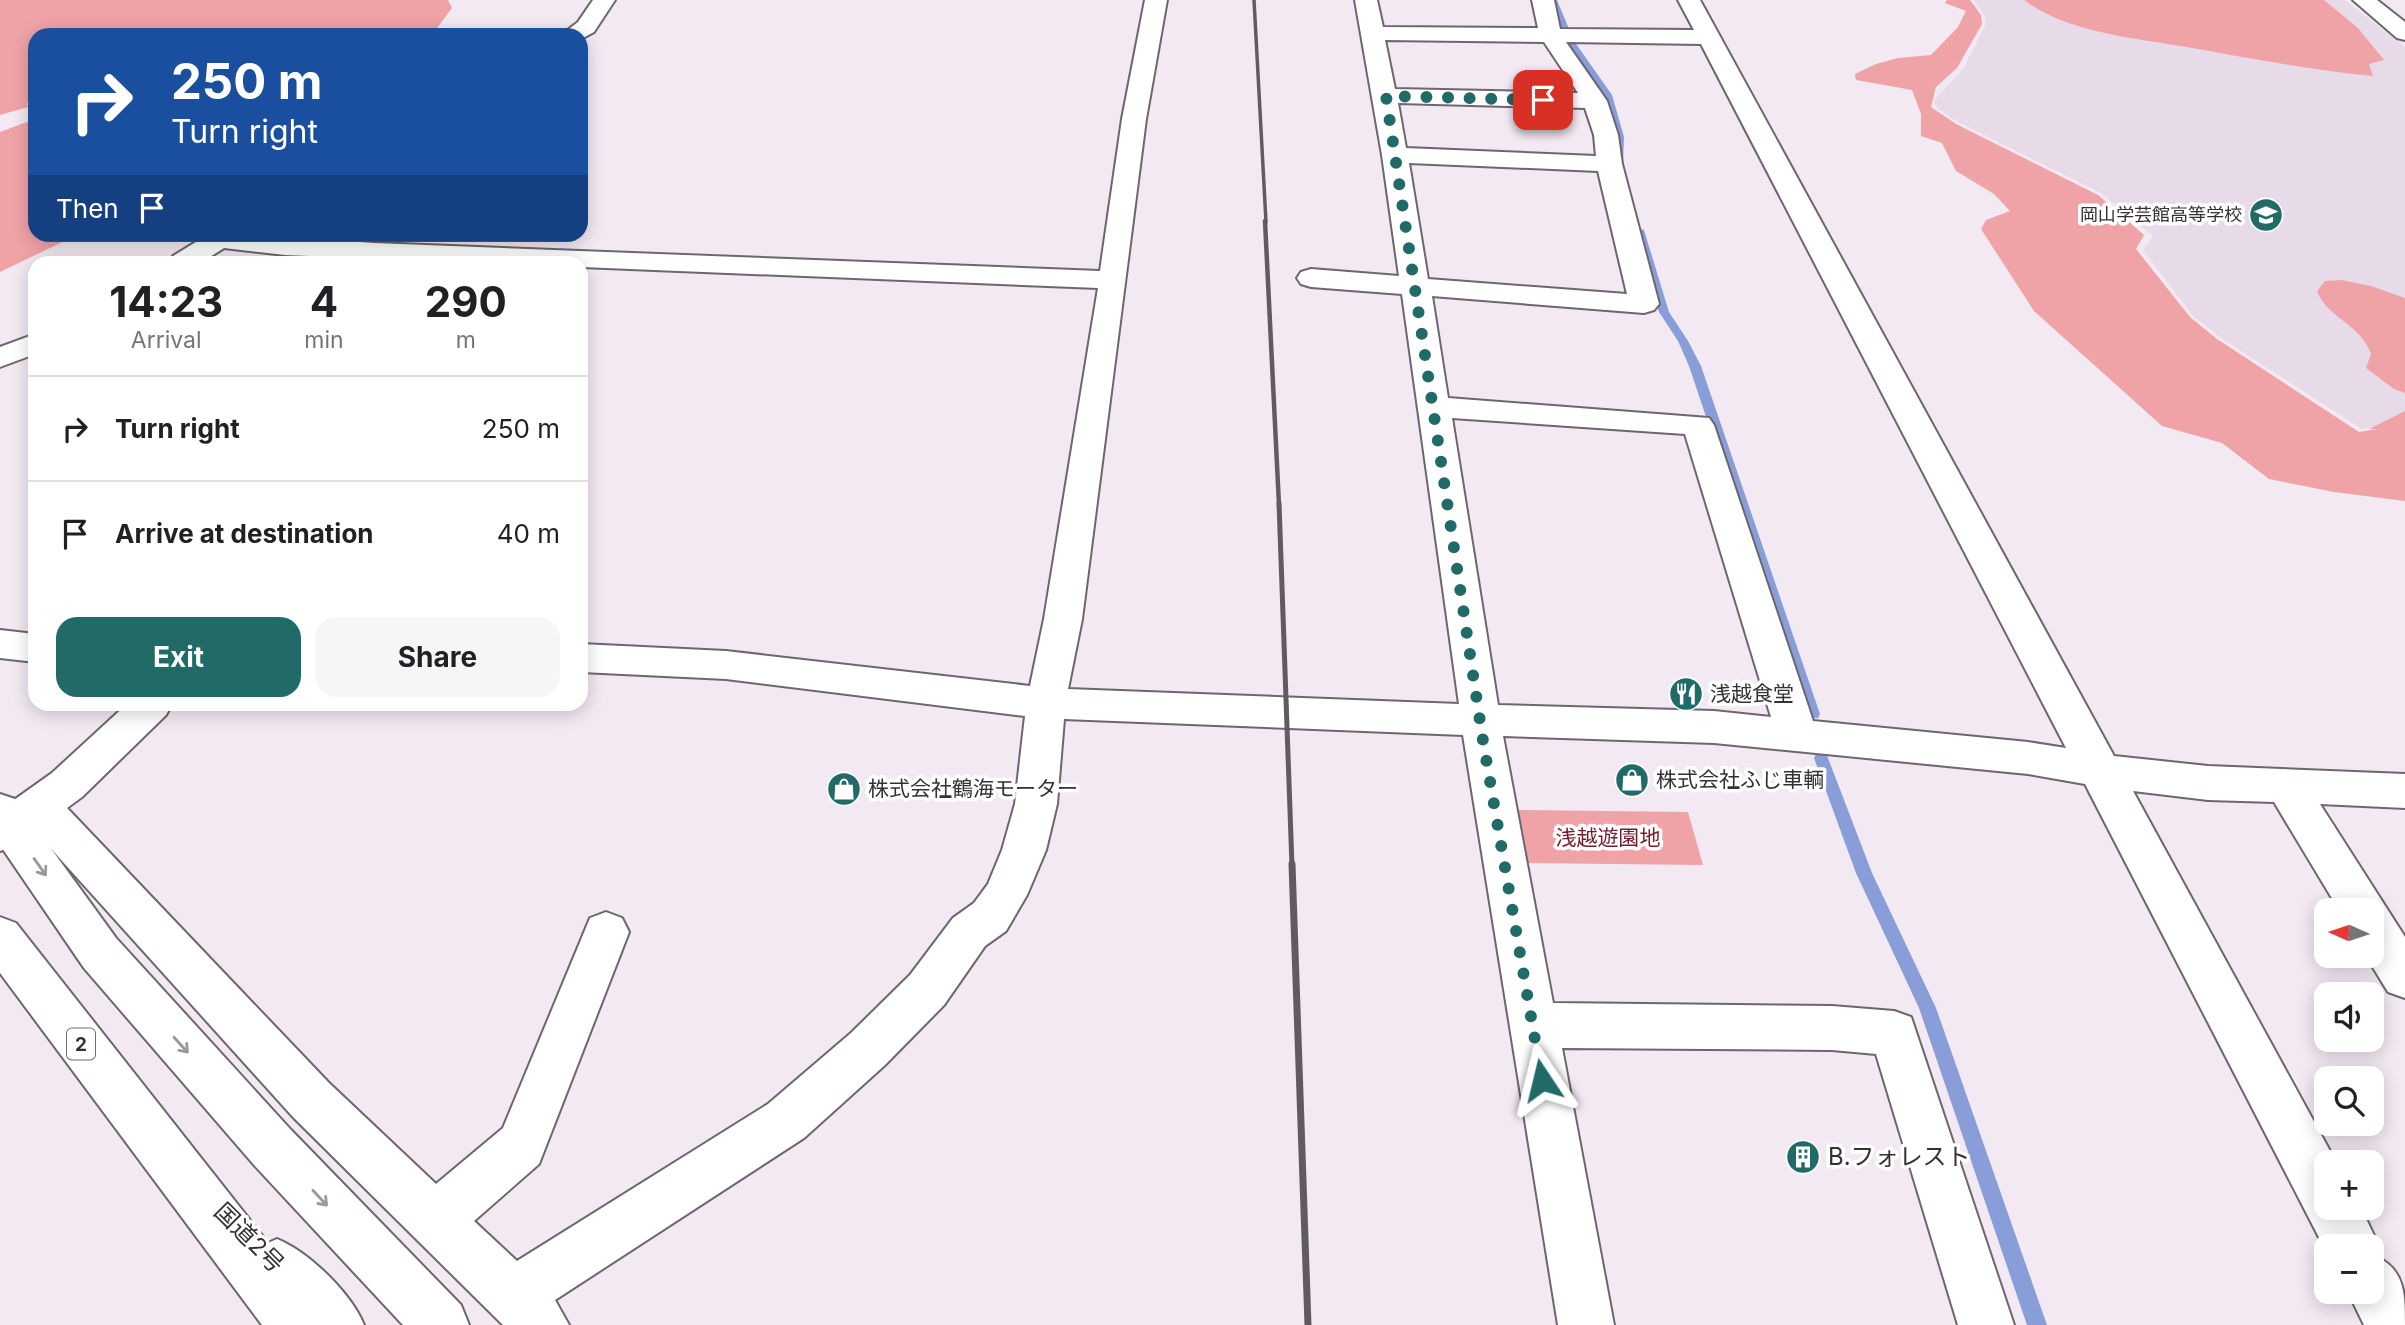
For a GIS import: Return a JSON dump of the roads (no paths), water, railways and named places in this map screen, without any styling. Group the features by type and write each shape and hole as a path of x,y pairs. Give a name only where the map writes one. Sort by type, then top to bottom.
{"main road":[{"path":"584,28 604,0"},
{"path":"13,819 311,1100 527,1310 786,1121 868,1049 927,990 969,932 990,917 1005,895 1024,850 1036,804 1046,703 1063,619 1134,119 1156,0"},
{"path":"1366,0 1386,96 1480,720 1586,1325"},
{"path":"1311,278 1644,304 1609,164 1606,135 1595,102 1543,0"},
{"path":"1689,0 2314,1173"},
{"path":"2364,0 2400,25"},
{"path":"1373,33 1710,37"},
{"path":"1386,96 1595,102"},
{"path":"1395,155 1609,164"},
{"path":"193,256 217,242"},
{"path":"278,242 374,251 501,256"},
{"path":"588,259 1113,280"},
{"path":"0,358 28,346"},
{"path":"1433,407 1698,425 1797,735"},
{"path":"0,645 28,647"},
{"path":"588,658 663,660 726,666 1046,703 1714,727 2028,758 2102,771 2208,783 2405,791"},
{"path":"13,819 101,755 145,711"},
{"path":"2286,786 2356,898"},
{"path":"13,819 100,953 273,1148 441,1325"},
{"path":"435,1220 521,1146 606,932"},
{"name":"国道2号","path":"0,937 297,1325"},
{"path":"2384,944 2405,977"},
{"path":"1532,1026 1832,1028 1894,1033 1986,1325"},
{"name":"国道2号","path":"162,1150 336,1325"},
{"path":"2383,1304 2394,1325"}],"waterway":[{"path":"1553,0 1570,41 1608,95 1620,137 1620,164"},
{"path":"1639,230 1664,312 1695,366 1813,714"},
{"path":"1821,758 1864,873 1927,1008 2037,1325"}],"railway":[{"path":"1254,0 1266,222"},
{"path":"1265,221 1279,505"},
{"path":"1279,503 1292,866"},
{"path":"1292,864 1308,1325"}],"place":[{"name":"岡山学芸館高等学校","path":"2266,215"},
{"name":"浅越食堂","path":"1686,694"},
{"name":"株式会社ふじ車輌","path":"1632,780"},
{"name":"株式会社鶴海モーター","path":"844,789"},
{"name":"B.フォレスト","path":"1803,1157"}],"park label":[{"name":"浅越遊園地","path":"1608,838"}]}
